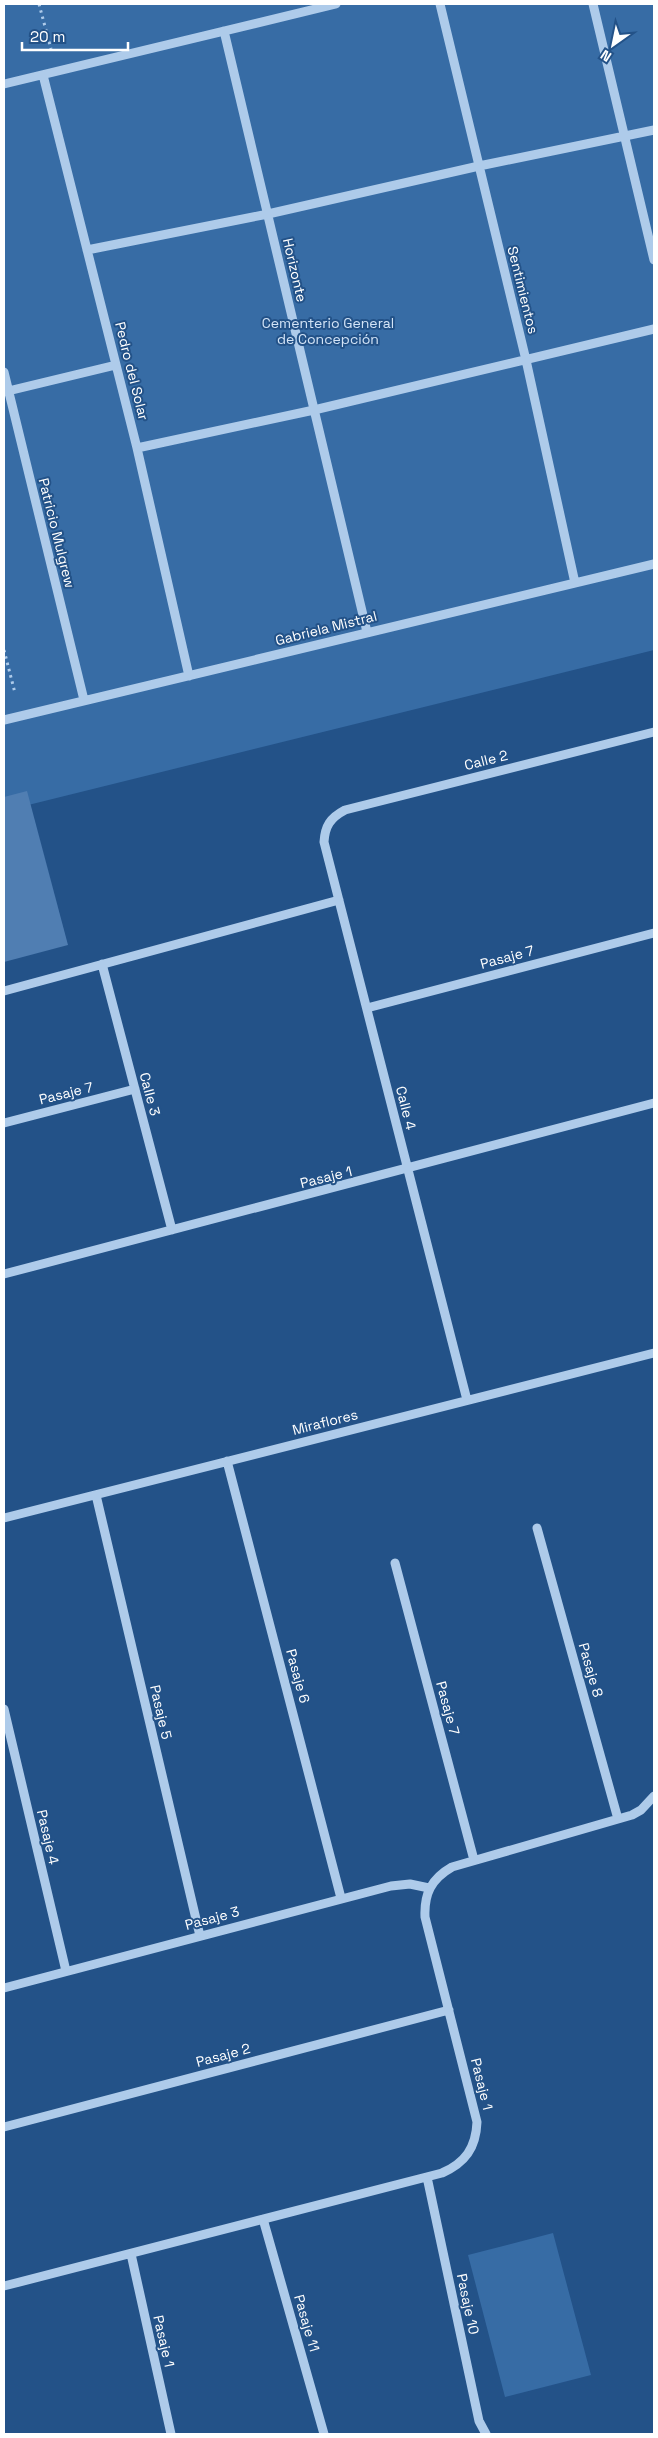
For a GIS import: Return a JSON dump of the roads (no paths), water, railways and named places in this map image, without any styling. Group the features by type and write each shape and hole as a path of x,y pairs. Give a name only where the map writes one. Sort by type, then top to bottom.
{"street":[{"path":"4,84 336,4"},
{"name":"Sentimientos","path":"440,4 526,360 575,583"},
{"path":"594,4 654,260"},
{"name":"Horizonte","path":"224,31 368,632"},
{"name":"Pedro del Solar","path":"43,75 138,448 189,676"},
{"path":"87,250 268,214 479,166 654,130"},
{"path":"138,448 314,410 654,329"},
{"path":"6,391 116,365"},
{"name":"Patricio Mulgrew","path":"4,372 6,391 84,700"},
{"name":"Gabriela Mistral","path":"4,720 654,564"},
{"name":"Calle 2","path":"328,823 335,815 344,810 654,732"},
{"name":"Calle 4","path":"328,823 324,842 467,1400"},
{"path":"4,991 339,900"},
{"name":"Pasaje 7","path":"367,1008 654,933"},
{"name":"Calle 3","path":"102,964 172,1230"},
{"name":"Pasaje 7","path":"4,1123 135,1089"},
{"name":"Pasaje 1","path":"4,1274 408,1170 654,1103"},
{"name":"Miraflores","path":"4,1518 654,1353"},
{"name":"Pasaje 6","path":"227,1461 341,1898"},
{"name":"Pasaje 5","path":"96,1495 200,1936"},
{"name":"Pasaje 8","path":"537,1528 618,1819"},
{"name":"Pasaje 7","path":"395,1563 474,1860"},
{"name":"Pasaje 4","path":"4,1709 66,1971"},
{"path":"429,1888 443,1872 474,1860 632,1815 641,1810 654,1796"},
{"name":"Pasaje 3","path":"4,1988 400,1884 429,1888"},
{"name":"Pasaje 1","path":"4,2286 264,2220 427,2177 456,2167 467,2156 476,2134 475,2109 425,1917 424,1902 429,1888"},
{"name":"Pasaje 2","path":"4,2127 448,2010"},
{"name":"Pasaje 10","path":"427,2177 479,2421 486,2434"},
{"name":"Pasaje 11","path":"264,2220 324,2434"},
{"name":"Pasaje 1","path":"131,2254 171,2434"}],"park label":[{"name":"Cementerio General de Concepción","path":"328,332"}]}
